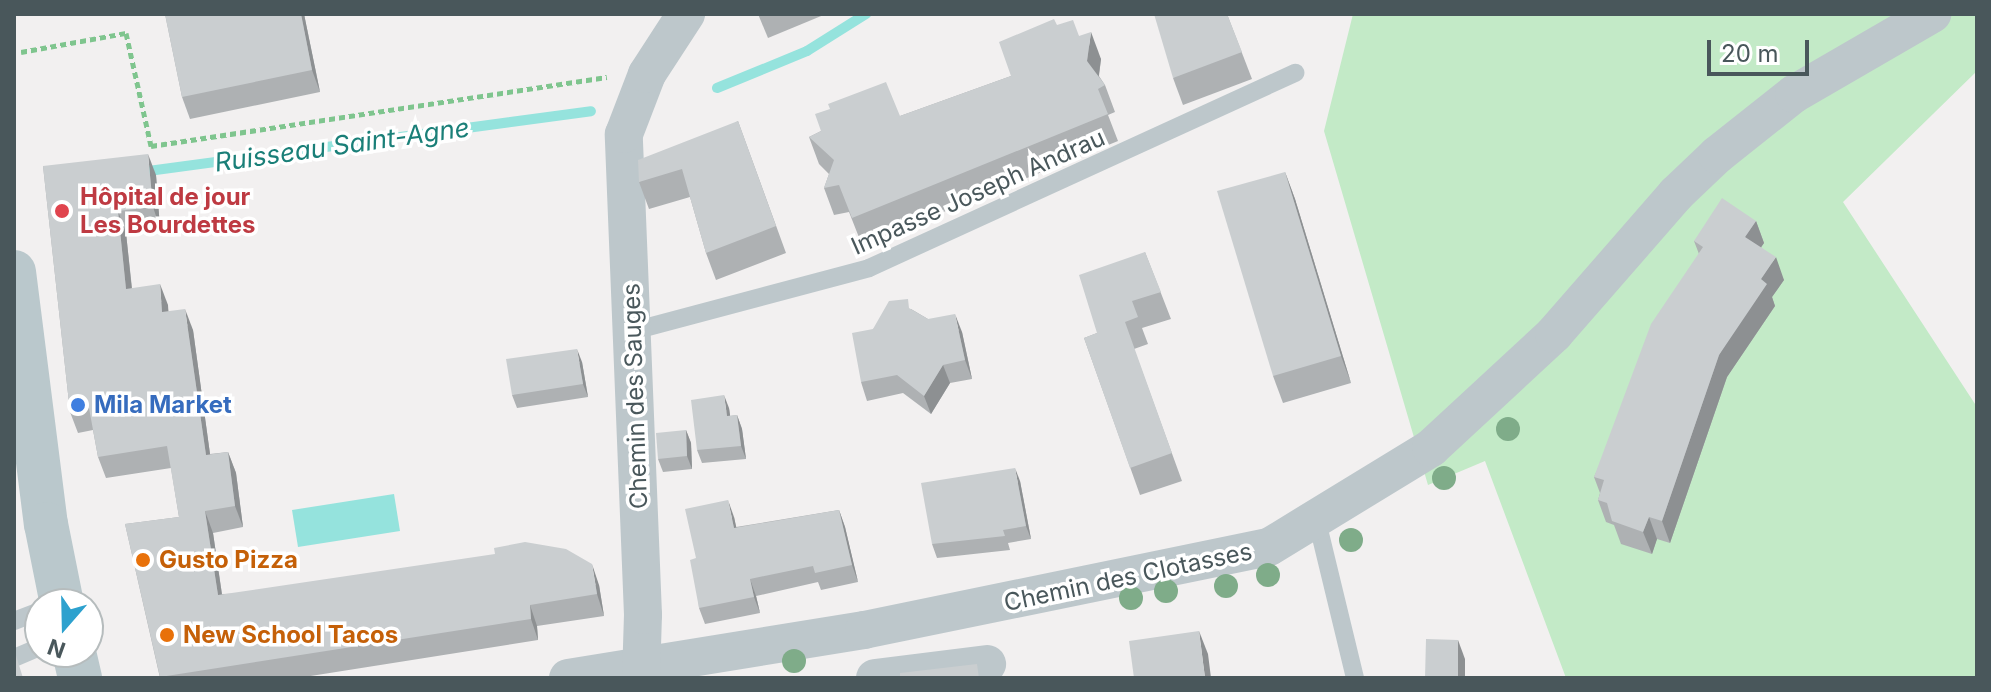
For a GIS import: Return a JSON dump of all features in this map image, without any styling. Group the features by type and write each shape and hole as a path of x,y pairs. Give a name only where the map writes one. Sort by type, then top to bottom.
{"main road":[{"path":"14,272 20,364 53,588"}],"street":[{"name":"Chemin des Clotasses","path":"568,678 641,672 1220,561 1269,547 1317,521 1431,448 1554,334 1676,194 1717,155 1794,94 1932,14"},
{"name":"Chemin des Sauges","path":"641,672 633,331 624,166 627,114 669,25"},
{"path":"875,678 934,674 987,664"}],"lane":[{"name":"Impasse Joseph Andrau","path":"633,331 869,268 1295,73"},
{"path":"1317,521 1355,678"}],"path":[{"path":"21,52 126,33 151,146 617,75 669,25"}],"green space":[{"path":"1353,14 1977,14 1977,71 1843,202 1977,407 1977,678 1566,678 1485,461 1428,485 1324,131"}],"water":[{"path":"394,494 400,531 298,547 292,510"}],"building":[{"path":"165,14 301,14 312,70 182,97"},
{"path":"1154,14 1227,14 1242,52 1173,78"},
{"path":"1054,19 1057,25 1073,20 1079,36 1091,32 1087,61 1105,85 1098,89 1108,114 852,218 839,185 824,188 834,160 809,137 821,131 815,114 830,109 828,104 886,82 900,116 1011,76 999,42"},
{"path":"738,121 776,226 706,253 682,169 639,182 638,160"},
{"path":"148,154 153,207 118,211 126,289 160,284 162,312 185,309 206,455 228,452 235,506 205,511 218,595 495,554 494,548 525,542 566,549 592,564 597,594 530,605 531,619 160,677 125,524 179,517 167,446 98,457 89,408 70,412 43,166"},
{"path":"1285,172 1341,356 1273,376 1217,191"},
{"path":"1722,198 1756,221 1745,237 1776,257 1761,279 1767,284 1719,355 1662,521 1649,517 1643,532 1612,521 1607,503 1598,500 1604,480 1594,477 1651,324 1703,247 1694,241"},
{"path":"1145,252 1161,292 1132,301 1138,317 1125,322 1172,453 1130,468 1084,338 1097,333 1079,275"},
{"path":"908,299 909,308 928,319 955,314 965,360 943,365 924,396 897,375 861,382 852,333 873,329 889,301"},
{"path":"577,349 583,384 512,395 506,359"},
{"path":"724,395 727,416 737,415 741,446 697,450 691,400"},
{"path":"686,430 687,456 658,459 656,433"},
{"path":"1015,468 1026,526 1003,530 1005,536 932,544 921,483"},
{"path":"728,500 734,528 839,510 852,565 815,573 813,566 750,579 754,597 699,608 690,560 696,558 685,509"},
{"path":"1199,631 1205,678 1134,678 1129,641"},
{"path":"1426,639 1458,640 1458,678 1425,678"},
{"path":"14,649 23,678 14,678"},
{"path":"977,664 979,678 900,678 900,673"}],"waterway":[{"name":"Ruisseau Saint-Agne","path":"717,88 807,51 866,14"},
{"name":"Ruisseau Saint-Agne","path":"141,172 591,111"}],"place":[{"name":"Hôpital de jour Les Bourdettes","path":"62,211"},
{"name":"Mila Market","path":"78,405"},
{"name":"Gusto Pizza","path":"143,560"},
{"name":"New School Tacos","path":"167,635"}]}
